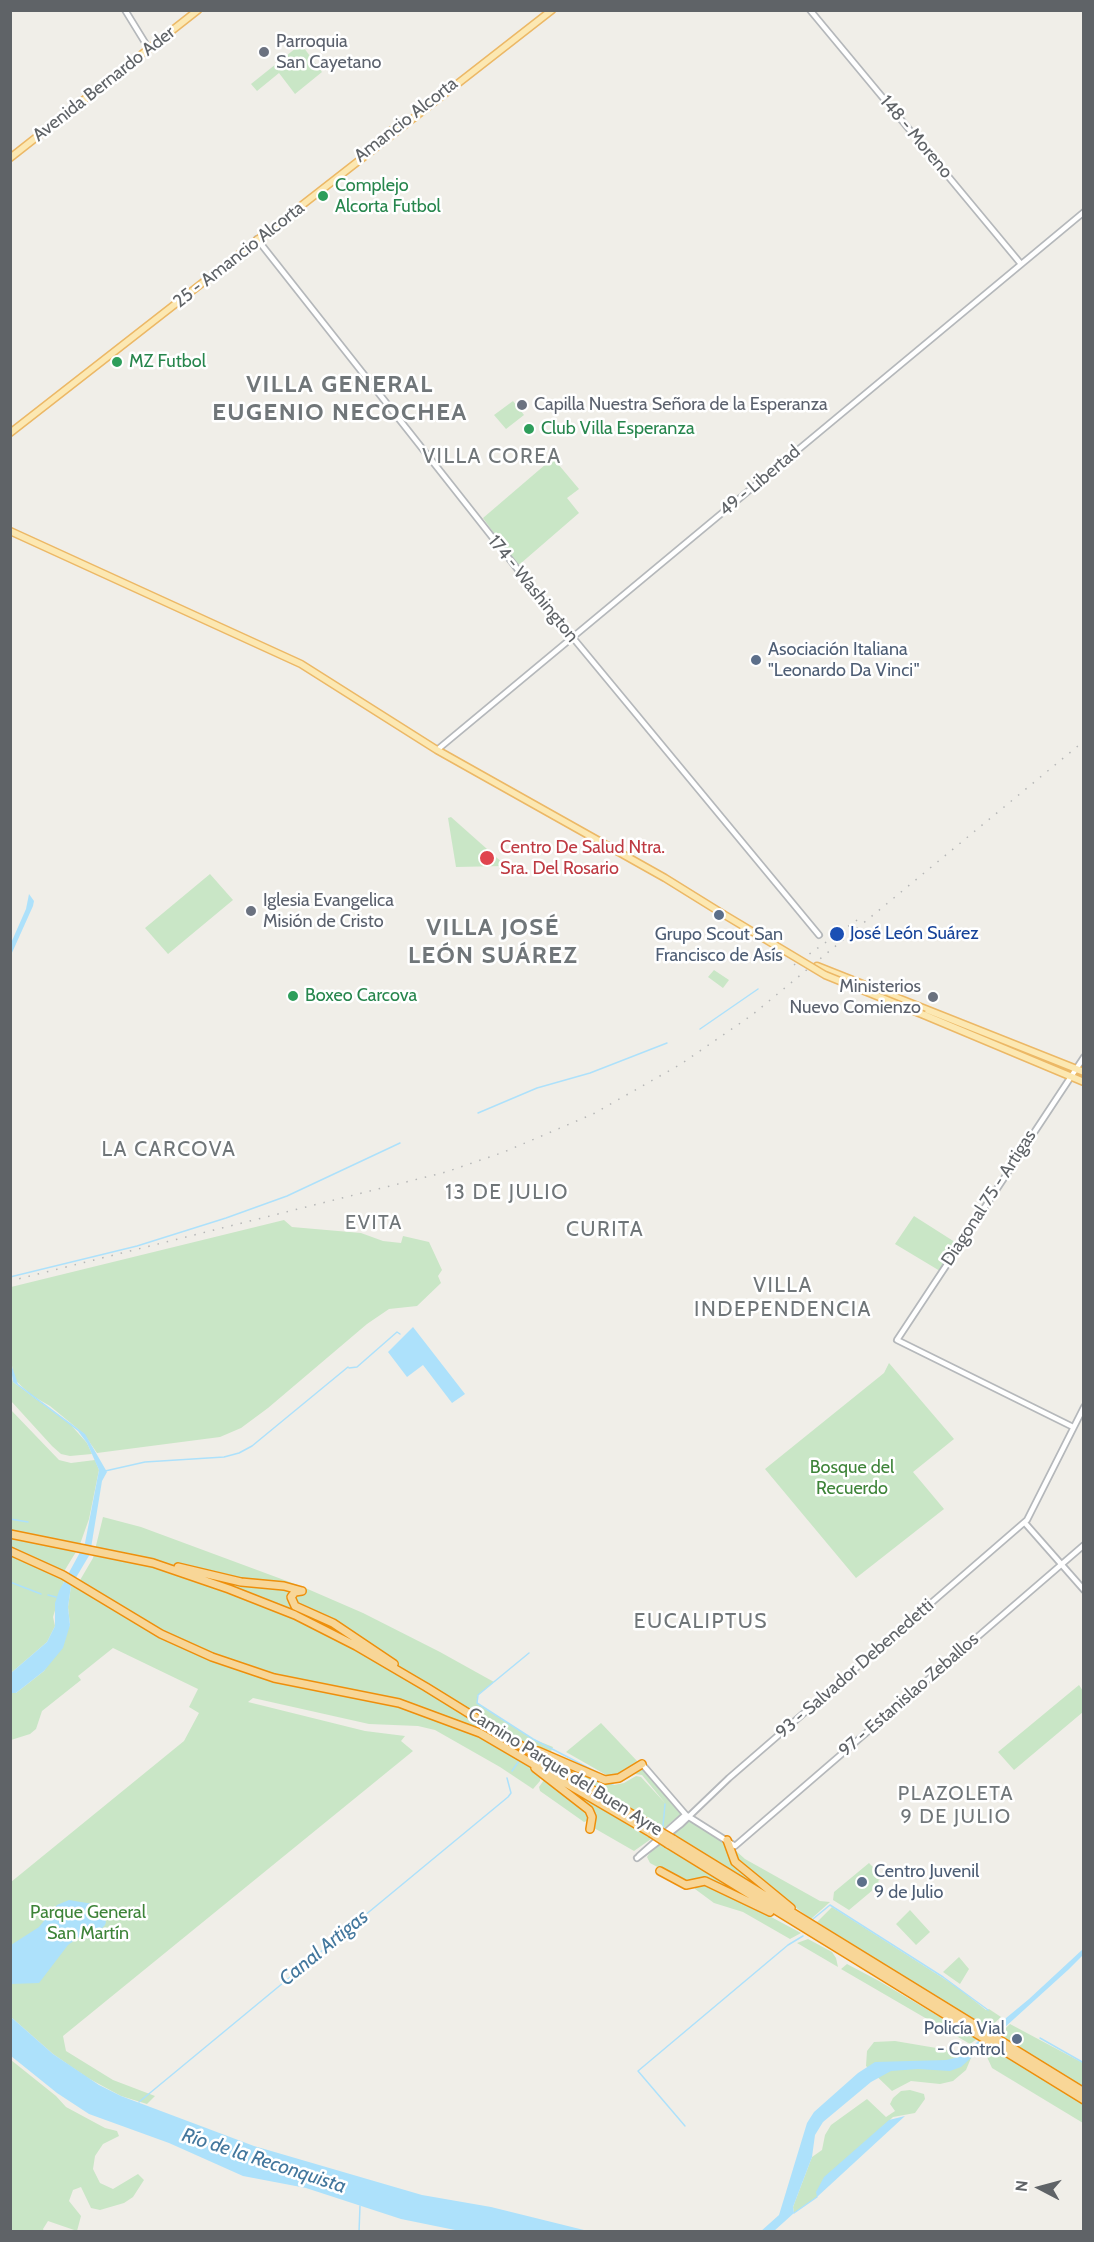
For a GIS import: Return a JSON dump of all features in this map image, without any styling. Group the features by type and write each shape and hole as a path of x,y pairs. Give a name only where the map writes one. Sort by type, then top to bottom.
{"highway":[{"name":"Camino Parque del Buen Ayre","path":"10,1533 142,1561 228,1588 283,1610 356,1646 509,1737 802,1928 1083,2092"},
{"name":"Camino Parque del Buen Ayre","path":"10,1551 63,1575 161,1634 212,1657 280,1679 409,1706 466,1727 509,1748 653,1831"},
{"path":"142,1561 165,1563 241,1582 287,1586 302,1591 295,1592 291,1597 295,1606 333,1623 383,1655 413,1679"},
{"path":"509,1737 605,1780 619,1778 642,1764"},
{"path":"509,1748 589,1810 592,1818 590,1829"},
{"path":"727,1840 735,1862 810,1923"},
{"name":"Camino Parque del Buen Ayre","path":"670,1842 810,1923 982,2034"},
{"path":"730,1853 735,1846"},
{"path":"660,1871 686,1885 705,1881 802,1928"},
{"name":"Camino Parque del Buen Ayre","path":"994,2041 1083,2100"}],"main road":[{"name":"Avenida Bernardo Ader","path":"10,158 198,10"},
{"name":"Amancio Alcorta","path":"10,431 546,10"},
{"name":"25 - Amancio Alcorta","path":"257,238 552,10"},
{"path":"10,531 297,663 437,750 701,898 825,975 1083,1072"},
{"path":"925,1013 1083,1082"},
{"path":"979,1036 993,1047"}],"street":[{"path":"125,10 149,49"},
{"name":"148 - Moreno","path":"810,10 1021,264"},
{"name":"49 - Libertad","path":"437,750 1083,212"},
{"name":"174 - Washington","path":"257,238 572,638 819,935"},
{"name":"Diagonal 75 - Artigas","path":"1073,1427 897,1340 1083,1057"},
{"path":"1083,1407 1025,1522 1083,1590"},
{"name":"93 - Salvador Debenedetti","path":"687,1815 677,1820 637,1858 646,1853 1025,1522"},
{"name":"97 - Estanislao Zeballos","path":"735,1846 1083,1545"},
{"path":"642,1764 687,1815 735,1846"}],"green space":[{"path":"301,44 322,72 295,94 279,73 257,91 251,84"},
{"path":"513,401 524,415 506,429 494,415"},
{"path":"553,458 579,489 567,498 579,513 520,564 516,564 483,518"},
{"path":"451,817 505,865 456,867 448,818"},
{"path":"210,874 233,900 168,954 145,928"},
{"path":"714,970 729,980 723,988 708,977"},
{"path":"914,1216 958,1244 940,1271 895,1244"},
{"path":"284,1220 292,1227 361,1233 383,1241 401,1243 403,1236 429,1242 442,1270 438,1276 441,1283 417,1306 389,1309 367,1324 268,1408 241,1428 220,1437 97,1453 84,1434 50,1406 31,1395 15,1380 11,1361 11,1287"},
{"name":"Bosque del Recuerdo","path":"889,1363 954,1439 913,1472 944,1509 856,1578 765,1469 884,1373"},
{"path":"10,1371 13,1382 70,1424 87,1443 92,1454 70,1456 61,1454 52,1446 11,1401"},
{"path":"11,1410 59,1460 71,1463 95,1460 99,1470 89,1519 79,1547 60,1578 64,1581 53,1617 55,1626 47,1642 11,1673"},
{"name":"Parque General San Martín","path":"103,1517 141,1527 303,1587 363,1613 440,1652 494,1682 477,1696 478,1704 533,1739 553,1747 540,1775 540,1781 533,1789 500,1767 435,1730 418,1726 369,1724 253,1698 248,1702 365,1731 405,1736 401,1741 413,1751 63,2036 66,2051 113,2080 155,2096 147,2104 121,2096 86,2077 53,2054 11,2017 11,1882 184,1741 199,1713 189,1707 198,1689 113,1648 78,1676 81,1680 42,1711 36,1729 30,1734 11,1740 11,1693 16,1693 44,1671 70,1625 68,1607 71,1586 76,1587 93,1558"},
{"path":"1079,1685 1083,1691 1083,1712 1014,1770 998,1752"},
{"path":"601,1723 638,1762 622,1775 608,1776 566,1752"},
{"path":"552,1759 614,1785 624,1783 636,1776 641,1777 665,1803 642,1775 635,1774 622,1782 610,1782 643,1768 681,1814 663,1829"},
{"path":"544,1780 588,1813 589,1820 584,1822 540,1791 539,1787"},
{"path":"557,1781 651,1839 634,1851 594,1828 594,1817"},
{"path":"691,1821 724,1841 730,1861 772,1896 672,1834 686,1822"},
{"path":"660,1844 763,1907 704,1879 697,1878 687,1883 650,1863 647,1857"},
{"path":"735,1850 745,1859 820,1901 830,1902 811,1919 735,1862"},
{"path":"869,1863 883,1877 878,1881 880,1884 849,1910 833,1900 834,1892"},
{"path":"702,1883 801,1933 790,1939 743,1912 714,1903 695,1889 694,1886"},
{"path":"832,1907 957,1987 986,2010 989,2009 1001,2017 988,2029 817,1922"},
{"path":"910,1910 930,1932 916,1945 896,1924"},
{"path":"808,1939 832,1952 838,1967 797,1943"},
{"path":"959,1957 969,1969 960,1984 943,1972"},
{"path":"847,1964 977,2039 970,2044 841,1969"},
{"path":"1010,2024 1083,2063 1083,2123 992,2068 987,2057 989,2044"},
{"path":"895,2041 960,2052 971,2058 966,2070 953,2081 940,2084 911,2081 892,2091 866,2066 867,2051 874,2042"},
{"path":"11,2060 56,2096 66,2107 105,2128 117,2131 119,2136 103,2144 95,2156 93,2169 100,2183 113,2189 138,2174 144,2180 133,2197 124,2203 100,2210 91,2208 81,2187 73,2190 69,2201 81,2216 77,2231 48,2221 44,2231 11,2231"},
{"path":"910,2090 924,2094 925,2099 915,2113 893,2117 817,2192 817,2197 794,2213 793,2207 812,2157 822,2150 825,2135 831,2125 867,2099 886,2117 895,2111 890,2104 893,2098 901,2091"}],"water":[{"path":"29,894 34,901 33,906 11,955 11,943 26,909"},
{"path":"413,1327 465,1394 452,1403 423,1365 407,1377 388,1352"},
{"path":"10,1361 18,1384 85,1434 107,1472 102,1481 90,1554 71,1586 68,1607 70,1625 63,1648 44,1671 16,1693 11,1693 11,1673 47,1642 55,1626 55,1603 59,1591 85,1543 99,1470 87,1443 78,1431 13,1382"},
{"path":"69,1900 93,1904 101,1910 105,1925 100,1930 82,1935 68,1945 39,1983 11,1984 11,1945 39,1927 57,1905"},
{"path":"1083,1949 1083,1955 1068,1970 961,2067 950,2071 918,2069 891,2071 871,2082 823,2122 815,2135 812,2157 793,2207 794,2213 774,2231 760,2232 779,2215 807,2123 814,2112 858,2073 875,2062 946,2060 959,2057 1029,1999"},
{"name":"Río de la Reconquista","path":"11,2017 53,2054 99,2085 121,2096 254,2146 422,2195 491,2207 588,2231 455,2230 401,2219 306,2188 243,2176 169,2143 89,2114 57,2093 11,2056"},
{"path":"905,2116 817,2197 816,2192 824,2177 889,2120"}],"waterway":[{"path":"700,1029 758,989"},
{"path":"478,1113 537,1088 590,1073 667,1043"},
{"path":"10,1277 137,1246 226,1218 287,1196 400,1143"},
{"path":"349,1368 357,1367 397,1332 400,1334"},
{"path":"105,1471 145,1462 224,1457 239,1453 252,1446 348,1367"},
{"path":"10,1519 28,1522"},
{"path":"10,1582 41,1594"},
{"path":"48,1595 56,1597"},
{"name":"Canal Artigas","path":"529,1653 478,1695 477,1703 533,1739 606,1777"},
{"name":"Canal Artigas","path":"512,1771 519,1761"},
{"name":"Canal Artigas","path":"139,2102 508,1797 511,1793 507,1778"},
{"path":"663,1826 665,1804"},
{"path":"813,1919 830,1905 943,1977 988,2010"},
{"path":"685,2126 638,2071 788,1945 803,1936"},
{"path":"1040,2038 1084,2063"},
{"path":"794,2213 817,2197"},
{"path":"359,2232 360,2206"}],"railway":[{"path":"10,1281 446,1172 504,1152 593,1114 681,1064 752,1015 1084,741"},
{"path":"794,965 860,918"}],"place":[{"name":"Parroquia San Cayetano","path":"264,52"},
{"name":"Complejo Alcorta Futbol","path":"323,196"},
{"name":"MZ Futbol","path":"117,362"},
{"name":"Capilla Nuestra Señora de la Esperanza","path":"522,405"},
{"name":"Club Villa Esperanza","path":"529,429"},
{"name":"Asociación Italiana \"Leonardo Da Vinci\"","path":"756,660"},
{"name":"Centro De Salud Ntra. Sra. Del Rosario","path":"487,858"},
{"name":"Iglesia Evangelica Misión de Cristo","path":"251,911"},
{"name":"Grupo Scout San Francisco de Asís","path":"719,915"},
{"name":"José León Suárez","path":"837,934"},
{"name":"Boxeo Carcova","path":"293,996"},
{"name":"Ministerios Nuevo Comienzo","path":"933,997"},
{"name":"Centro Juvenil 9 de Julio","path":"862,1882"},
{"name":"Policía Vial - Control","path":"1017,2039"}],"district":[{"name":"VILLA GENERAL EUGENIO NECOCHEA","path":"340,399"},
{"name":"VILLA COREA","path":"492,457"},
{"name":"VILLA JOSÉ LEÓN SUÁREZ","path":"493,942"},
{"name":"LA CARCOVA","path":"169,1150"},
{"name":"13 DE JULIO","path":"507,1193"},
{"name":"EVITA","path":"374,1223"},
{"name":"CURITA","path":"605,1230"},
{"name":"VILLA INDEPENDENCIA","path":"783,1298"},
{"name":"EUCALIPTUS","path":"701,1622"},
{"name":"PLAZOLETA 9 DE JULIO","path":"956,1806"}]}
